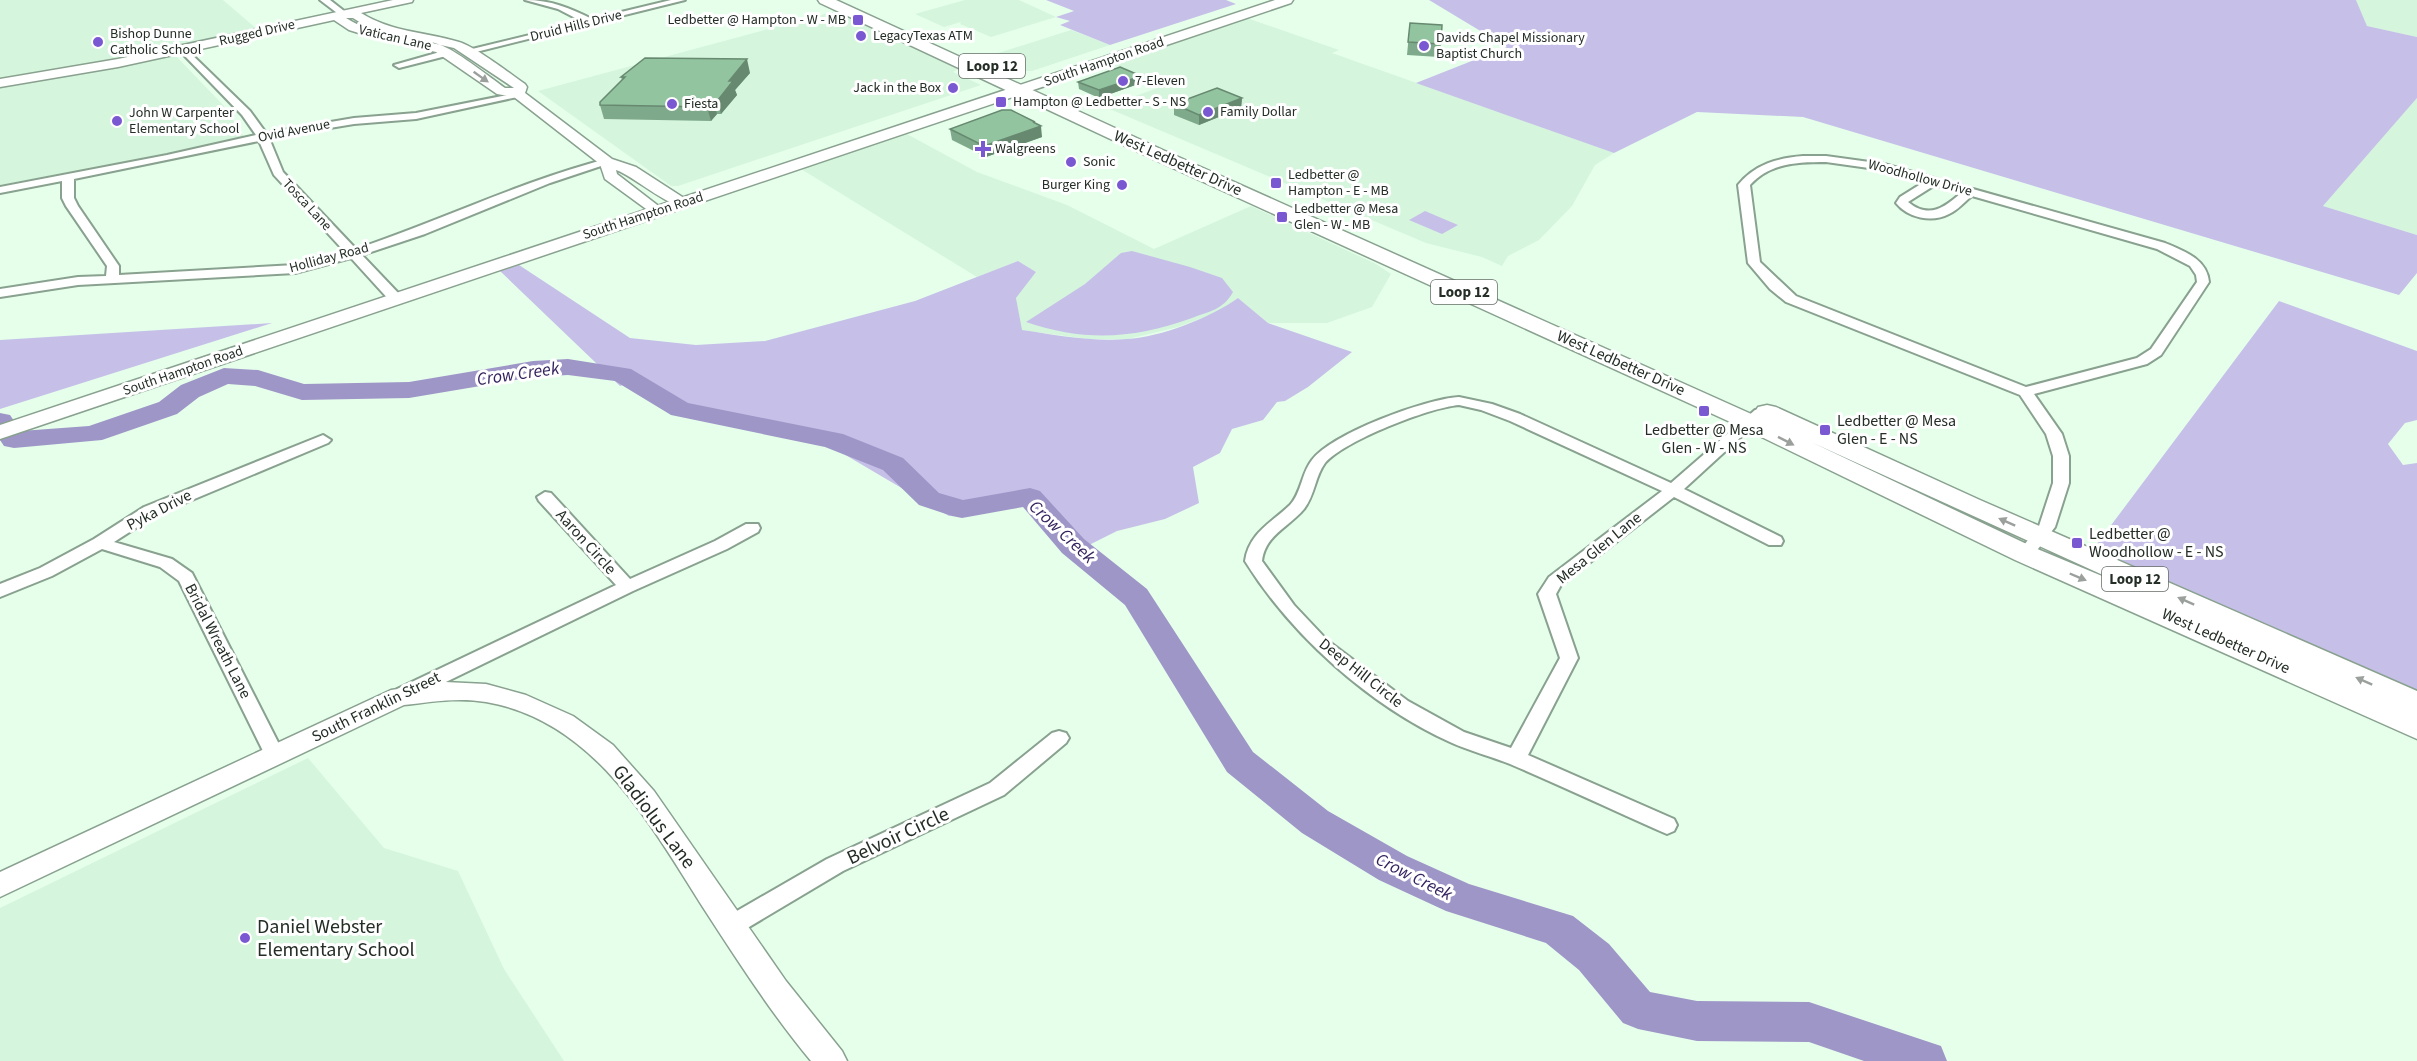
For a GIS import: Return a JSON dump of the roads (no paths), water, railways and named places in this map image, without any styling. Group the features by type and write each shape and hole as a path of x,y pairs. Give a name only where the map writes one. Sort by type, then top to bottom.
{"main road":[{"name":"West Ledbetter Drive","path":"825,0 913,42 1021,85 1168,151 1444,269 2032,545 2214,635 2417,726"},
{"name":"West Ledbetter Drive","path":"848,0 931,38 1021,85"},
{"name":"South Hampton Road","path":"1238,12 1262,0"},
{"name":"South Hampton Road","path":"0,432 53,407 1238,12 1287,0"},
{"path":"913,42 931,38"},
{"name":"West Ledbetter Drive","path":"1168,151 1276,207 1756,416"},
{"path":"1276,207 1319,223 1340,228 1350,227"},
{"path":"1379,253 1390,251 1444,269"},
{"name":"South Hampton Road","path":"0,416 53,407"},
{"name":"West Ledbetter Drive","path":"2032,545 2417,704"}],"street":[{"name":"Vatican Lane","path":"324,0 344,14 356,15 370,24 387,30 442,40 471,52 521,87 518,94"},
{"name":"Rugged Drive","path":"0,83 184,50 408,0"},
{"path":"529,0 561,7 591,22"},
{"name":"Druid Hills Drive","path":"471,52 681,0"},
{"name":"Vatican Lane","path":"344,14 339,19 353,28 427,44 447,53 501,91 518,94 607,162 631,170 676,200"},
{"name":"Tosca Lane","path":"184,50 236,100 263,137 275,170 392,294"},
{"path":"399,65 447,53 471,52"},
{"name":"Ovid Avenue","path":"0,190 331,123 444,111 518,94"},
{"name":"Woodhollow Drive","path":"1791,160 1841,160 1884,167 1933,181 2162,246 2197,265 2204,275 2203,282 2156,352 2142,361 2025,392 1791,299 1775,286 1754,263 1744,185 1762,168 1791,160"},
{"name":"Vatican Lane","path":"607,162 609,176 653,207"},
{"name":"Holliday Road","path":"0,293 32,286 112,279 275,271 319,263 449,222 546,181 607,162"},
{"path":"68,178 68,198 113,266 112,279"},
{"path":"1933,181 1904,199 1902,203 1904,206 1923,214 1943,213 1969,192"},
{"path":"2025,392 2054,434 2061,456 2061,483 2047,527 2032,545"},
{"name":"Deep Hill Circle","path":"1667,825 1516,758 1457,737 1401,705 1321,645 1288,609 1253,561 1253,554 1260,541 1303,500 1319,460 1333,450 1381,425 1445,402 1458,400 1483,406 1551,433 1674,489"},
{"name":"Mesa Glen Lane","path":"1516,758 1569,658 1547,594 1555,581 1674,489 1756,416"},
{"name":"Pyka Drive","path":"0,591 46,572 100,543 150,511 323,440"},
{"path":"1674,489 1775,541"},
{"name":"Aaron Circle","path":"545,497 627,587"},
{"name":"South Franklin Street","path":"0,885 627,587 721,545 752,528"},
{"name":"Bridal Wreath Lane","path":"100,543 166,563 186,577 275,756"},
{"name":"Gladiolus Lane","path":"400,696 473,691 511,700 558,717 589,738 652,808 731,926 809,1036 831,1061"},
{"name":"Belvoir Circle","path":"731,926 835,865 997,789 1059,738"}],"waterway":[{"name":"Crow Creek","path":"0,421 14,440 92,434 168,408 190,391 224,376 258,378 302,392 409,390 533,369 568,367 622,374 680,409 833,440 893,464 929,499 962,509 1030,497 1073,546 1136,597 1240,762 1315,822 1393,868 1460,899 1559,929 1594,957 1638,1009 1697,1021 1809,1022 1925,1061"}],"place":[{"name":"Ledbetter @ Hampton - W - MB","path":"858,20"},
{"name":"LegacyTexas ATM","path":"861,36"},
{"name":"Bishop Dunne Catholic School","path":"98,42"},
{"name":"Davids Chapel Missionary Baptist Church","path":"1424,46"},
{"name":"7-Eleven","path":"1123,81"},
{"name":"Jack in the Box","path":"953,88"},
{"name":"Hampton @ Ledbetter - S - NS","path":"1001,102"},
{"name":"Fiesta","path":"672,104"},
{"name":"Family Dollar","path":"1208,112"},
{"name":"John W Carpenter Elementary School","path":"117,121"},
{"name":"Walgreens","path":"983,149"},
{"name":"Sonic","path":"1071,162"},
{"name":"Ledbetter @ Hampton - E - MB","path":"1276,183"},
{"name":"Burger King","path":"1122,185"},
{"name":"Ledbetter @ Mesa Glen - W - MB","path":"1282,217"},
{"name":"Ledbetter @ Mesa Glen - W - NS","path":"1704,411"},
{"name":"Ledbetter @ Mesa Glen - E - NS","path":"1825,430"},
{"name":"Ledbetter @ Woodhollow - E - NS","path":"2077,543"},
{"name":"Daniel Webster Elementary School","path":"245,938"}]}
